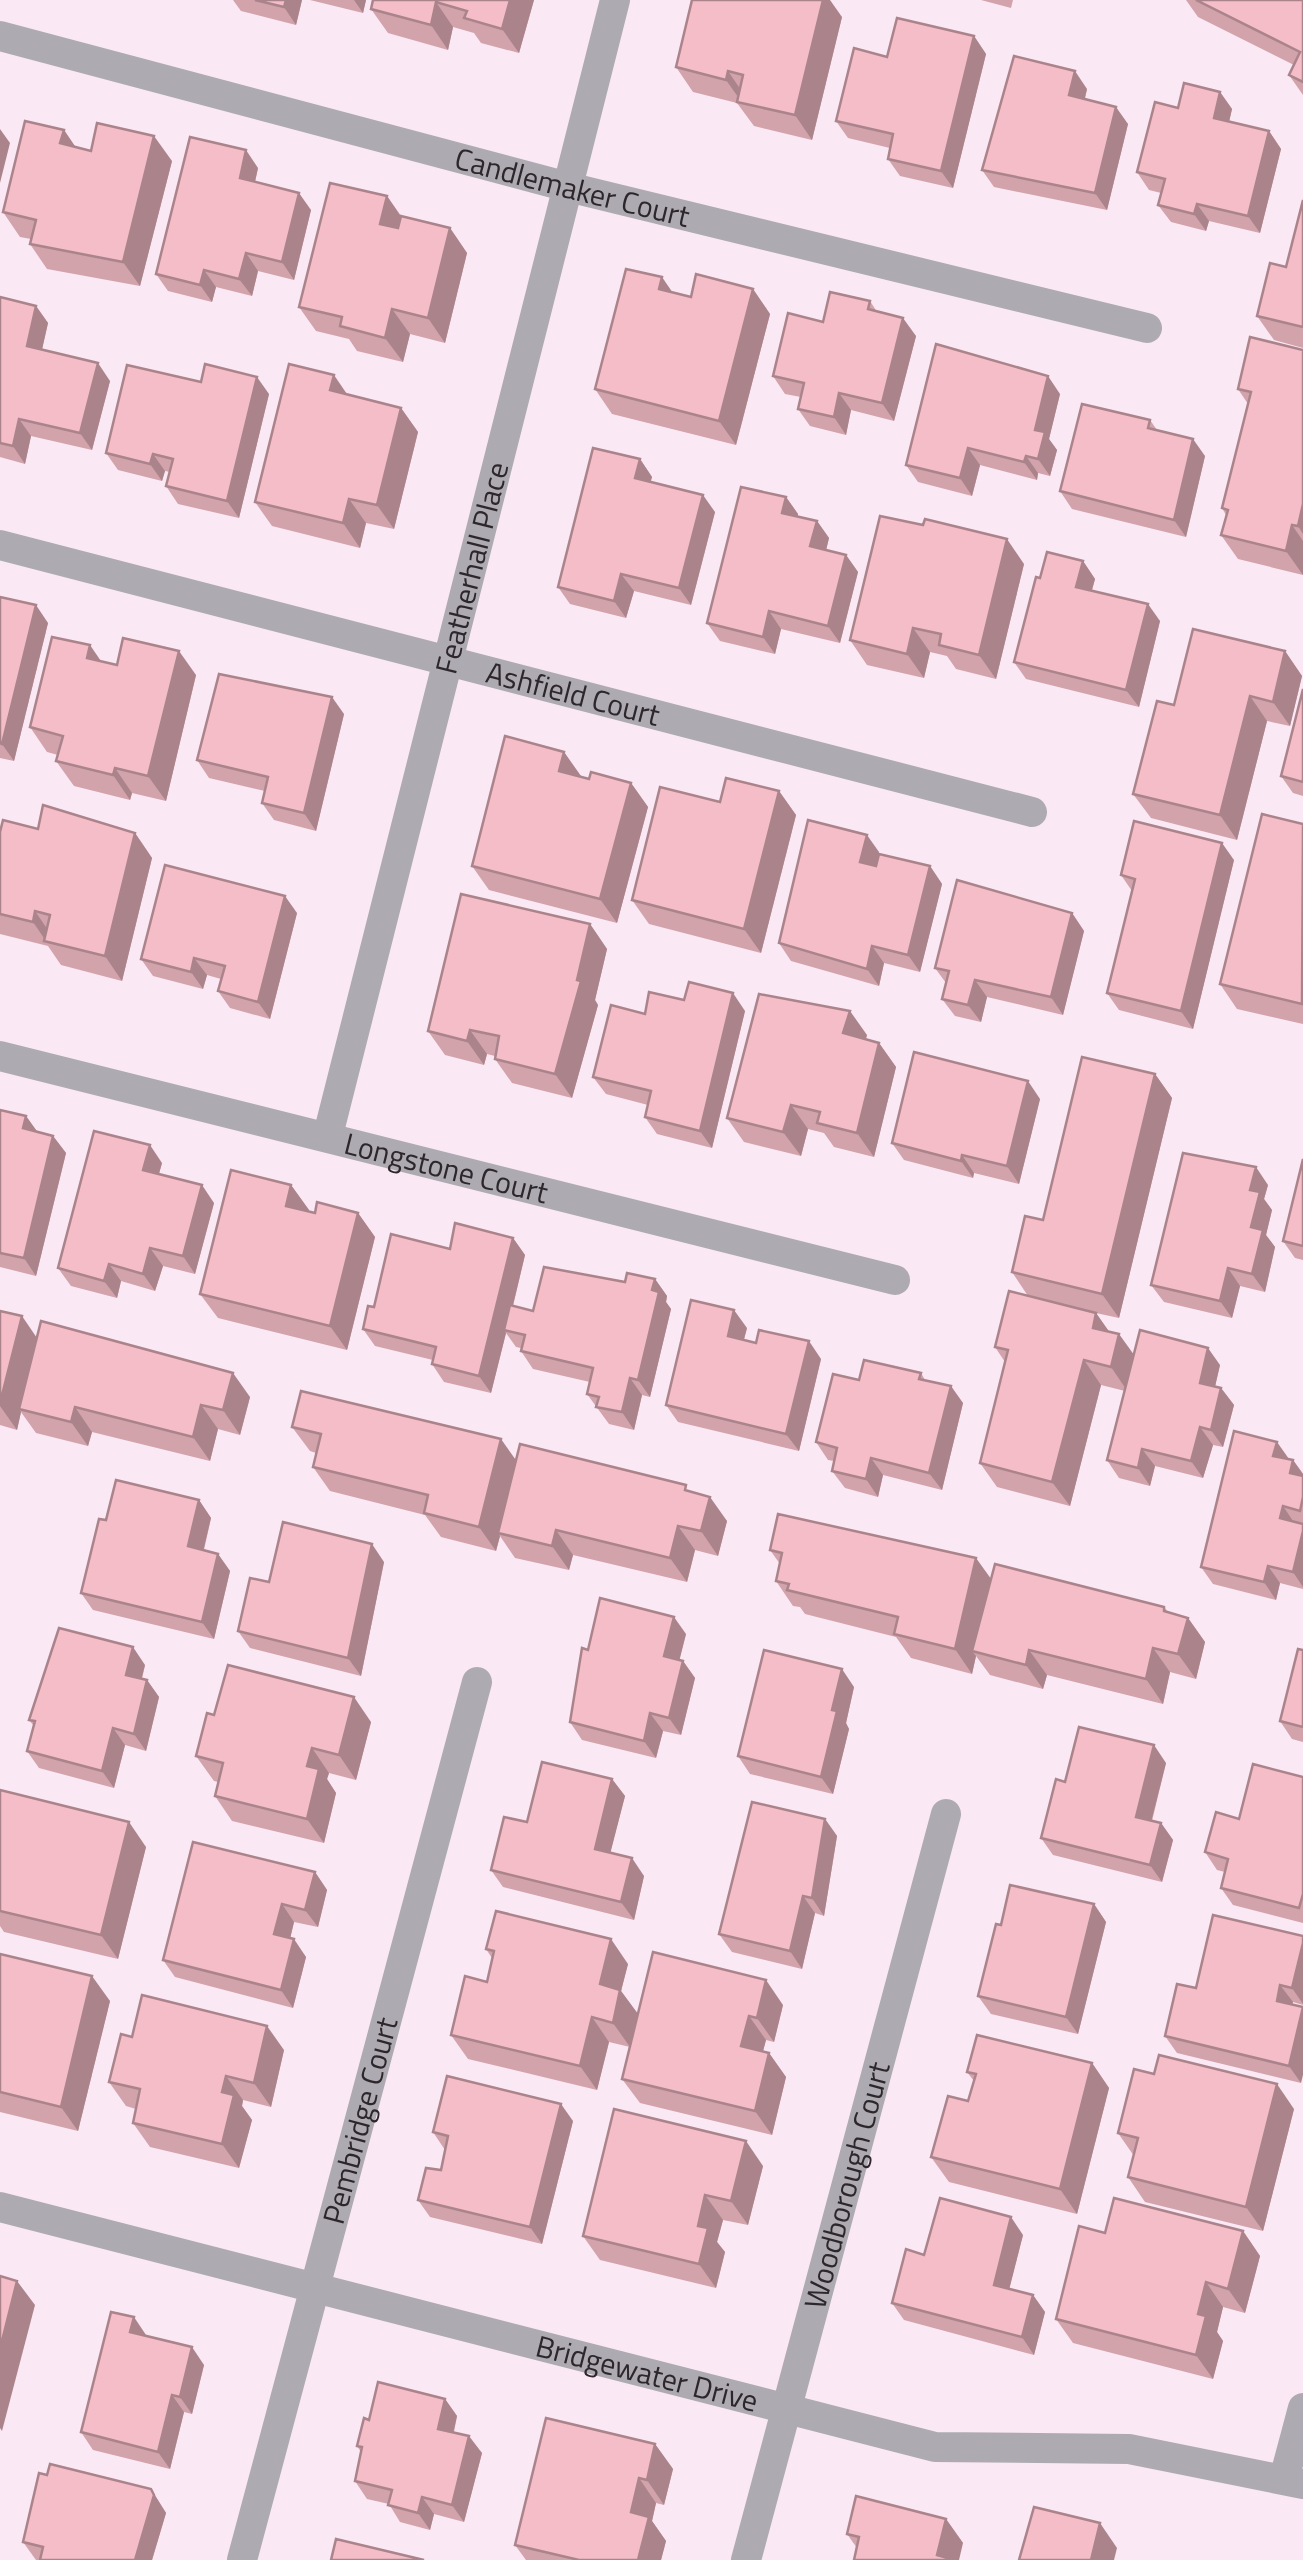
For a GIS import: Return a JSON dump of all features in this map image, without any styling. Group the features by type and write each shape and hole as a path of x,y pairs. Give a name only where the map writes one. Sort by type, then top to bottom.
{"street":[{"name":"Featherhall Place","path":"328,1135 615,0"},
{"name":"Candlemaker Court","path":"0,36 568,187 1147,328"},
{"name":"Ashfield Court","path":"0,545 1032,812"},
{"name":"Longstone Court","path":"0,1056 895,1280"},
{"name":"Pembridge Court","path":"242,2560 477,1682"},
{"name":"Woodborough Court","path":"746,2560 946,1814"},
{"name":"Bridgewater Drive","path":"0,2206 935,2447 1128,2450 1294,2482"},
{"path":"1294,2482 1303,2408"}],"building":[{"path":"255,0 286,0 284,7"},
{"path":"373,0 510,0 502,29 464,18 467,11 436,2 431,25 371,9"},
{"path":"692,0 823,0 795,115 737,102 743,75 728,71 726,80 676,67"},
{"path":"1196,0 1303,0 1303,82 1289,75 1300,52"},
{"path":"897,18 974,36 941,171 888,159 893,134 836,121 854,48 887,57"},
{"path":"1014,56 1075,71 1069,95 1116,107 1095,193 982,170"},
{"path":"1184,83 1220,92 1214,118 1269,131 1248,216 1197,204 1194,214 1158,205 1165,179 1137,172 1155,102 1178,108"},
{"path":"25,121 64,130 60,143 91,151 97,123 154,136 123,262 30,244 36,220 3,212"},
{"path":"190,137 246,150 240,178 299,193 282,262 246,253 239,279 204,270 200,285 156,274"},
{"path":"330,183 387,196 380,224 398,228 401,216 450,228 428,318 392,309 385,338 340,326 342,317 299,307"},
{"path":"1303,200 1303,327 1257,316 1270,263 1286,267"},
{"path":"626,269 662,277 659,289 691,297 696,274 753,289 719,421 595,389"},
{"path":"830,292 870,301 868,309 903,318 882,403 839,393 834,417 798,409 804,383 773,376 788,313 823,322"},
{"path":"0,297 36,306 27,346 98,363 80,433 19,419 13,446 0,443"},
{"path":"1250,337 1303,350 1303,504 1298,526 1292,525 1286,551 1221,535 1228,510 1222,508 1251,392 1238,389"},
{"path":"936,344 1048,376 1035,430 1045,432 1038,459 1026,456 1024,462 968,448 960,478 906,465"},
{"path":"205,364 257,377 227,501 166,486 173,459 153,454 150,464 106,453 127,365 201,382"},
{"path":"289,364 334,375 330,390 401,408 377,505 349,499 343,523 255,502"},
{"path":"1082,404 1150,420 1148,428 1193,439 1174,520 1060,491"},
{"path":"593,448 640,459 635,478 703,495 679,588 621,574 614,601 558,587"},
{"path":"741,487 786,497 782,513 817,521 810,546 846,555 828,626 769,611 763,637 707,623"},
{"path":"880,516 923,525 925,519 1007,539 979,655 939,645 941,634 913,628 907,654 850,640"},
{"path":"1047,552 1083,561 1076,587 1148,604 1126,690 1014,662 1036,577 1040,578"},
{"path":"0,597 36,605 2,744 0,743"},
{"path":"1193,629 1285,651 1273,702 1250,696 1220,815 1133,794 1157,701 1174,705"},
{"path":"52,637 90,645 87,658 117,665 123,638 179,651 148,776 115,768 113,775 56,761 63,736 30,727"},
{"path":"219,674 332,697 304,813 262,803 268,777 197,760"},
{"path":"1303,689 1303,782 1281,776"},
{"path":"505,736 564,752 559,771 589,779 591,772 631,783 600,899 472,866"},
{"path":"726,778 779,791 744,929 632,900 660,787 720,802"},
{"path":"43,805 135,833 105,956 44,941 50,915 35,911 33,922 0,914 3,820 38,829"},
{"path":"1262,814 1303,824 1302,1004 1220,984"},
{"path":"808,820 867,835 860,862 876,866 879,854 930,866 908,955 872,946 867,969 779,943"},
{"path":"1134,821 1222,843 1181,1011 1107,993 1135,879 1121,875"},
{"path":"165,865 285,896 258,1002 218,991 225,966 194,958 191,972 141,959"},
{"path":"957,880 1072,913 1051,997 975,980 968,1005 942,999 949,971 935,968"},
{"path":"461,894 590,924 577,980 581,981 555,1074 495,1059 499,1036 470,1030 467,1041 428,1031"},
{"path":"689,982 733,993 700,1131 645,1117 651,1091 593,1077 611,1005 645,1014 649,992 684,1000"},
{"path":"759,994 850,1011 843,1033 879,1043 857,1133 817,1123 820,1112 791,1105 783,1132 727,1118"},
{"path":"914,1052 1028,1081 1007,1166 962,1155 961,1161 892,1143"},
{"path":"1082,1057 1155,1074 1102,1294 1012,1272 1025,1216 1043,1220"},
{"path":"0,1110 26,1116 23,1128 53,1136 24,1258 0,1253"},
{"path":"94,1131 150,1145 143,1170 202,1185 183,1256 150,1248 143,1274 109,1264 104,1281 58,1268"},
{"path":"1183,1153 1256,1167 1250,1190 1260,1192 1251,1227 1263,1230 1252,1274 1228,1268 1220,1301 1151,1285"},
{"path":"1303,1159 1303,1246 1283,1241"},
{"path":"231,1170 291,1185 286,1206 315,1213 317,1202 358,1213 330,1326 200,1294"},
{"path":"455,1223 513,1238 479,1376 432,1364 436,1347 363,1329 368,1306 374,1307 391,1234 450,1249"},
{"path":"544,1267 625,1282 627,1273 655,1279 652,1290 659,1292 638,1380 630,1378 622,1412 596,1407 599,1397 587,1394 593,1368 521,1351 525,1335 504,1330 510,1305 533,1311"},
{"path":"1009,1291 1096,1313 1093,1328 1119,1334 1111,1367 1084,1360 1052,1482 980,1463 1008,1350 995,1347"},
{"path":"691,1300 734,1310 728,1336 756,1343 759,1330 809,1341 786,1434 666,1405"},
{"path":"0,1311 22,1316 0,1403"},
{"path":"41,1321 233,1373 223,1410 201,1405 193,1437 75,1407 71,1422 19,1409"},
{"path":"1140,1330 1208,1348 1200,1383 1221,1388 1211,1430 1200,1427 1191,1461 1142,1449 1138,1468 1107,1460"},
{"path":"864,1360 921,1373 919,1379 951,1386 929,1473 871,1458 866,1479 832,1471 837,1448 816,1442 833,1374 859,1380"},
{"path":"301,1391 501,1439 479,1527 424,1513 428,1495 313,1467 321,1434 292,1427"},
{"path":"1234,1431 1277,1442 1273,1456 1293,1460 1290,1473 1303,1476 1300,1511 1283,1506 1280,1518 1303,1524 1293,1572 1268,1566 1264,1582 1201,1567"},
{"path":"520,1444 686,1485 685,1490 710,1497 701,1531 678,1526 670,1558 556,1530 552,1546 498,1533"},
{"path":"116,1480 199,1500 188,1546 218,1554 202,1622 81,1593 99,1519 106,1520"},
{"path":"778,1514 976,1558 955,1649 894,1634 898,1617 787,1590 789,1584 776,1581 782,1553 770,1550"},
{"path":"283,1522 372,1544 348,1658 238,1631 250,1578 269,1582"},
{"path":"995,1564 1164,1607 1164,1611 1188,1618 1178,1654 1153,1648 1146,1679 1029,1650 1026,1665 972,1651"},
{"path":"600,1598 674,1617 664,1656 683,1661 669,1718 650,1713 644,1741 570,1722 582,1648 588,1650"},
{"path":"59,1628 133,1647 126,1675 147,1680 134,1734 113,1728 102,1771 27,1751 35,1721 29,1720"},
{"path":"1298,1649 1303,1650 1303,1727 1280,1721"},
{"path":"764,1650 842,1669 832,1710 837,1711 821,1777 738,1756"},
{"path":"228,1665 354,1697 339,1755 312,1748 307,1766 319,1769 307,1819 215,1796 223,1763 196,1756 207,1713 214,1715"},
{"path":"1079,1727 1154,1745 1136,1817 1161,1823 1150,1865 1041,1838 1056,1779 1065,1782"},
{"path":"542,1762 612,1779 595,1849 632,1858 621,1902 491,1870 504,1817 527,1822"},
{"path":"1253,1764 1303,1777 1303,1894 1299,1908 1221,1888 1228,1859 1205,1852 1216,1812 1239,1819"},
{"path":"0,1790 129,1822 101,1935 0,1911"},
{"path":"752,1802 825,1819 812,1898 803,1896 790,1951 719,1934"},
{"path":"193,1842 315,1872 305,1910 282,1904 274,1934 294,1939 281,1990 163,1960"},
{"path":"1010,1885 1094,1904 1066,2017 978,1996"},
{"path":"496,1911 611,1939 600,1984 620,1990 613,2023 592,2017 580,2066 451,2035 465,1976 487,1982 494,1951 486,1949"},
{"path":"1213,1915 1303,1936 1292,1988 1280,1985 1277,2001 1303,2007 1289,2066 1165,2036 1177,1984 1196,1988"},
{"path":"653,1952 766,1980 757,2018 749,2016 741,2046 769,2053 755,2111 622,2079"},
{"path":"0,1954 92,1976 61,2107 0,2092"},
{"path":"142,1995 267,2026 254,2083 226,2076 222,2092 234,2095 222,2144 133,2123 140,2089 109,2082 121,2034 132,2037"},
{"path":"977,2035 1092,2063 1060,2189 931,2157 948,2096 968,2101 976,2074 967,2072"},
{"path":"1159,2055 1277,2084 1246,2207 1128,2177 1138,2138 1118,2133 1134,2069 1154,2074"},
{"path":"447,2076 561,2104 530,2227 418,2200 426,2168 441,2170 448,2136 433,2132"},
{"path":"614,2109 746,2141 731,2201 705,2195 698,2226 708,2228 699,2264 583,2236"},
{"path":"940,2198 1011,2217 994,2285 1033,2295 1022,2337 892,2303 906,2249 924,2255"},
{"path":"1114,2198 1243,2231 1228,2289 1206,2282 1198,2314 1206,2316 1196,2355 1056,2319 1079,2226 1105,2233"},
{"path":"0,2276 17,2281 0,2349"},
{"path":"111,2312 134,2317 130,2332 192,2347 180,2397 172,2395 158,2452 81,2432"},
{"path":"378,2382 445,2399 438,2429 469,2436 452,2505 422,2497 418,2513 388,2505 392,2490 355,2481 362,2447 357,2446 364,2418 369,2420"},
{"path":"546,2418 655,2444 647,2480 639,2478 631,2512 649,2517 638,2560 579,2560 515,2545"},
{"path":"50,2464 151,2489 154,2495 135,2560 40,2560 43,2547 23,2542 39,2473 47,2475"},
{"path":"856,2496 946,2519 937,2555 955,2560 854,2560 859,2537 847,2534"},
{"path":"1034,2507 1100,2523 1091,2560 1019,2560"},
{"path":"336,2539 424,2560 331,2560"}]}
